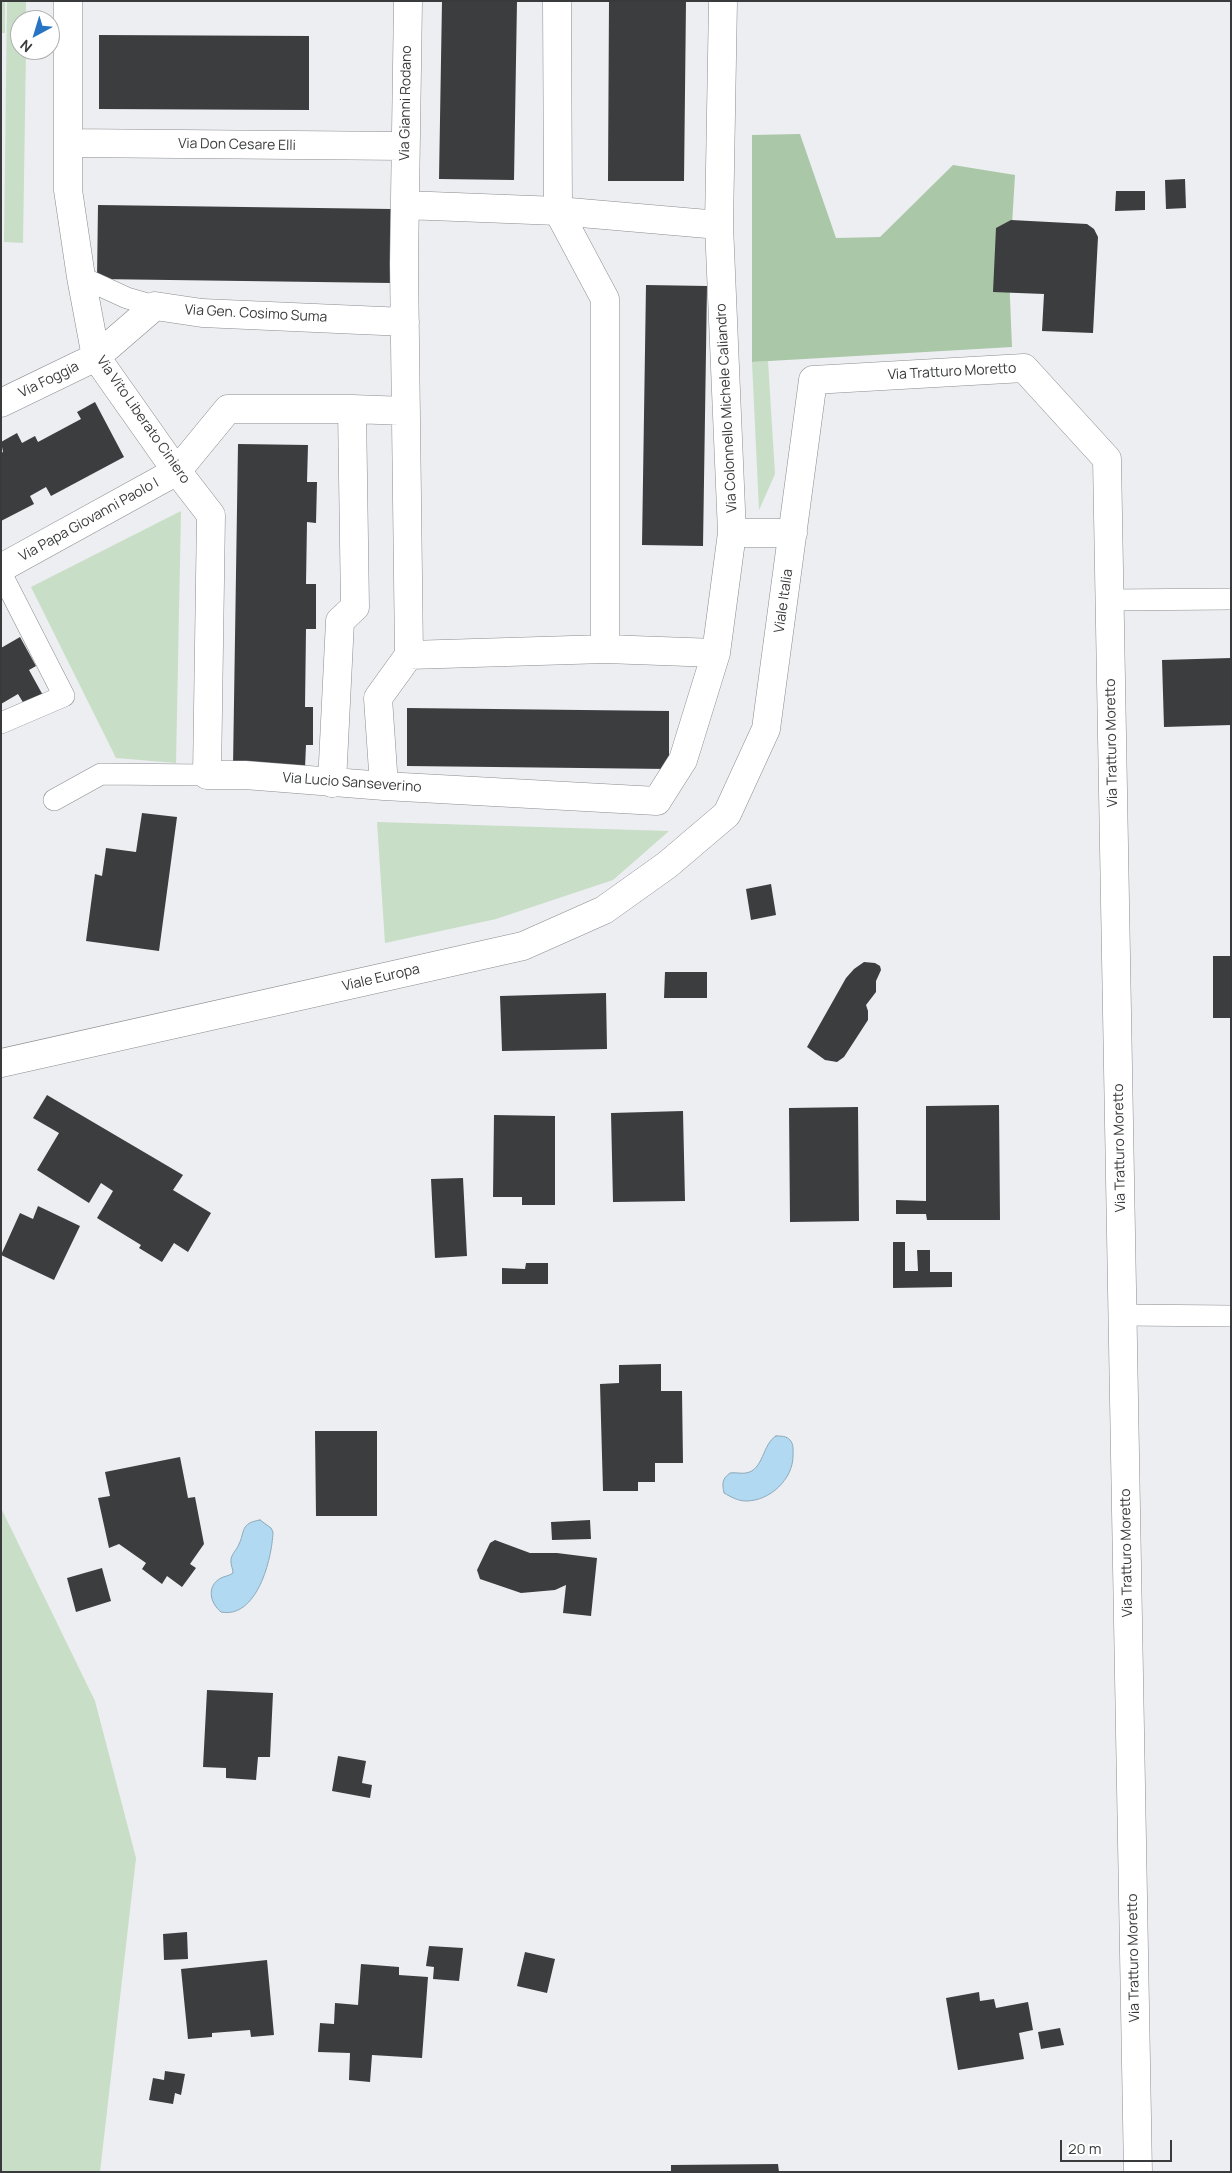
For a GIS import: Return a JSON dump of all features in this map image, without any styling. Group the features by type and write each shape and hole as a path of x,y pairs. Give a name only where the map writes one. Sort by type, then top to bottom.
{"street":[{"name":"Via Vito Liberato Ciniero","path":"68,1 68,190 81,277 96,356 211,516 207,775"},
{"name":"Via Gianni Rodano","path":"408,1 405,146 405,322 409,655"},
{"path":"557,1 558,211 605,298 606,649"},
{"name":"Via Colonnello Michele Caliandro","path":"657,801 683,760 716,653 732,533 719,225 723,1"},
{"name":"Via Don Cesare Elli","path":"68,143 405,146"},
{"path":"405,205 558,211 719,225"},
{"path":"96,356 155,306"},
{"name":"Via Gen. Cosimo Suma","path":"155,306 202,314 405,322"},
{"name":"Via Foggia","path":"1,403 96,356"},
{"name":"Via Tratturo Moretto","path":"813,380 1024,368 1107,459 1138,2172"},
{"name":"Viale Italia","path":"727,814 766,729 813,380"},
{"path":"177,471 228,409 406,411"},
{"path":"332,782 340,621 355,607 352,409"},
{"name":"Via Papa Giovanni Paolo I","path":"1,568 177,471"},
{"path":"732,533 793,533"},
{"path":"384,786 378,698 409,655 606,649 716,653"},
{"name":"Via Lucio Sanseverino","path":"207,775 245,775 384,786 657,801"},
{"name":"Viale Europa","path":"1,1063 522,946 604,910 667,865 727,814"}],"lane":[{"path":"81,277 127,298 155,306"},
{"path":"1,573 64,696 1,723"},
{"path":"1110,600 1231,599"},
{"name":"Via Lucio Sanseverino","path":"54,800 101,774 207,775"},
{"path":"1123,1315 1231,1316"}],"green space":[{"path":"1,1 5,1 5,33 1,33"},
{"path":"7,1 26,1 26,10 10,10 10,60 26,60 23,243 4,242"},
{"path":"800,134 836,238 880,237 953,165 1015,175 1009,274 1012,347 752,362 752,135"},
{"path":"768,361 775,474 759,510 752,362"},
{"path":"181,511 176,763 116,758 31,587"},
{"path":"377,822 669,831 613,880 496,919 385,943"},
{"path":"1,1508 95,1701 136,1858 100,2172 1,2172"}],"water":[{"path":"776,1436 784,1436 789,1439 793,1448 792,1465 779,1487 763,1497 746,1501 737,1500 724,1493 723,1484 725,1477 730,1473 752,1471 760,1462 771,1440"},
{"path":"260,1520 271,1528 273,1532 266,1571 253,1597 244,1606 234,1612 221,1612 212,1599 213,1585 221,1578 233,1573 231,1559 241,1540 244,1529 249,1523"}],"building":[{"path":"442,1 517,1 514,180 439,179"},
{"path":"609,1 686,1 684,181 608,181"},
{"path":"99,35 309,36 309,110 99,109"},
{"path":"1185,179 1186,208 1166,209 1165,180"},
{"path":"1116,191 1145,191 1145,210 1115,211"},
{"path":"98,205 391,209 391,283 97,279"},
{"path":"1011,220 1087,224 1094,229 1098,237 1093,333 1042,331 1044,294 993,292 996,228"},
{"path":"646,285 707,286 703,546 642,545"},
{"path":"95,402 124,457 51,496 46,487 30,496 34,504 1,521 1,453 3,452 1,442 17,433 22,443 35,436 38,442 81,419 77,412"},
{"path":"238,444 308,445 307,482 317,482 316,523 307,522 306,584 316,584 316,629 306,629 305,707 313,707 313,745 306,745 305,768 233,767"},
{"path":"20,637 36,666 29,670 45,699 27,709 18,694 1,704 1,648"},
{"path":"1231,658 1231,725 1164,727 1162,660"},
{"path":"407,708 669,711 669,769 407,766"},
{"path":"142,813 177,817 159,951 86,941 95,874 102,876 106,848 136,852"},
{"path":"771,884 776,915 751,920 746,889"},
{"path":"1213,956 1231,956 1231,1018 1213,1018"},
{"path":"864,962 875,963 880,966 881,970 876,981 876,992 866,1005 868,1020 844,1057 837,1062 825,1060 807,1047 846,978"},
{"path":"665,972 707,972 707,998 664,998"},
{"path":"606,993 607,1049 502,1051 500,996"},
{"path":"47,1095 183,1175 173,1190 211,1213 188,1252 174,1243 162,1262 139,1248 141,1245 97,1218 113,1191 101,1183 89,1203 37,1170 59,1133 33,1118"},
{"path":"999,1105 1000,1220 927,1220 926,1214 896,1214 896,1200 926,1201 926,1106"},
{"path":"858,1107 859,1221 790,1222 789,1108"},
{"path":"683,1111 685,1201 613,1202 611,1113"},
{"path":"494,1115 555,1116 555,1205 522,1205 522,1197 493,1197"},
{"path":"463,1178 467,1256 435,1258 431,1179"},
{"path":"38,1206 80,1226 54,1280 1,1255 20,1213 33,1219"},
{"path":"893,1242 905,1242 905,1271 918,1271 917,1250 930,1250 930,1272 952,1272 952,1287 893,1288"},
{"path":"526,1263 548,1263 548,1284 502,1284 502,1268 525,1269"},
{"path":"661,1364 661,1391 682,1391 683,1463 655,1463 655,1482 638,1482 638,1491 603,1491 600,1384 619,1383 619,1365"},
{"path":"315,1431 377,1431 377,1516 316,1516"},
{"path":"180,1457 188,1498 195,1497 204,1544 190,1564 196,1568 182,1587 167,1576 162,1584 142,1569 146,1563 119,1544 109,1548 98,1498 110,1496 105,1472"},
{"path":"590,1520 591,1539 552,1540 551,1522"},
{"path":"495,1540 530,1553 557,1553 597,1558 591,1616 563,1613 566,1585 555,1590 521,1593 480,1579 477,1570 490,1543"},
{"path":"102,1568 111,1601 76,1612 67,1578"},
{"path":"207,1690 273,1693 270,1757 258,1757 256,1780 226,1778 226,1768 203,1767"},
{"path":"338,1756 366,1761 362,1783 372,1785 370,1798 332,1791"},
{"path":"187,1932 188,1959 164,1960 163,1934"},
{"path":"429,1946 463,1948 459,1981 433,1979 434,1967 426,1966"},
{"path":"525,1952 555,1959 547,1993 517,1986"},
{"path":"267,1960 274,2035 251,2037 250,2030 212,2033 212,2037 188,2039 181,1969"},
{"path":"361,1964 399,1967 399,1975 428,1977 422,2058 372,2055 370,2082 349,2080 350,2053 318,2052 320,2023 334,2024 335,2003 358,2005"},
{"path":"979,1992 980,2001 994,1999 996,2008 1028,2002 1033,2030 1019,2033 1024,2059 958,2070 946,1998"},
{"path":"1060,2028 1064,2045 1041,2049 1038,2032"},
{"path":"165,2071 185,2074 181,2095 175,2093 173,2104 149,2100 153,2078 164,2080"},
{"path":"778,2164 779,2172 671,2172 671,2165"}]}
